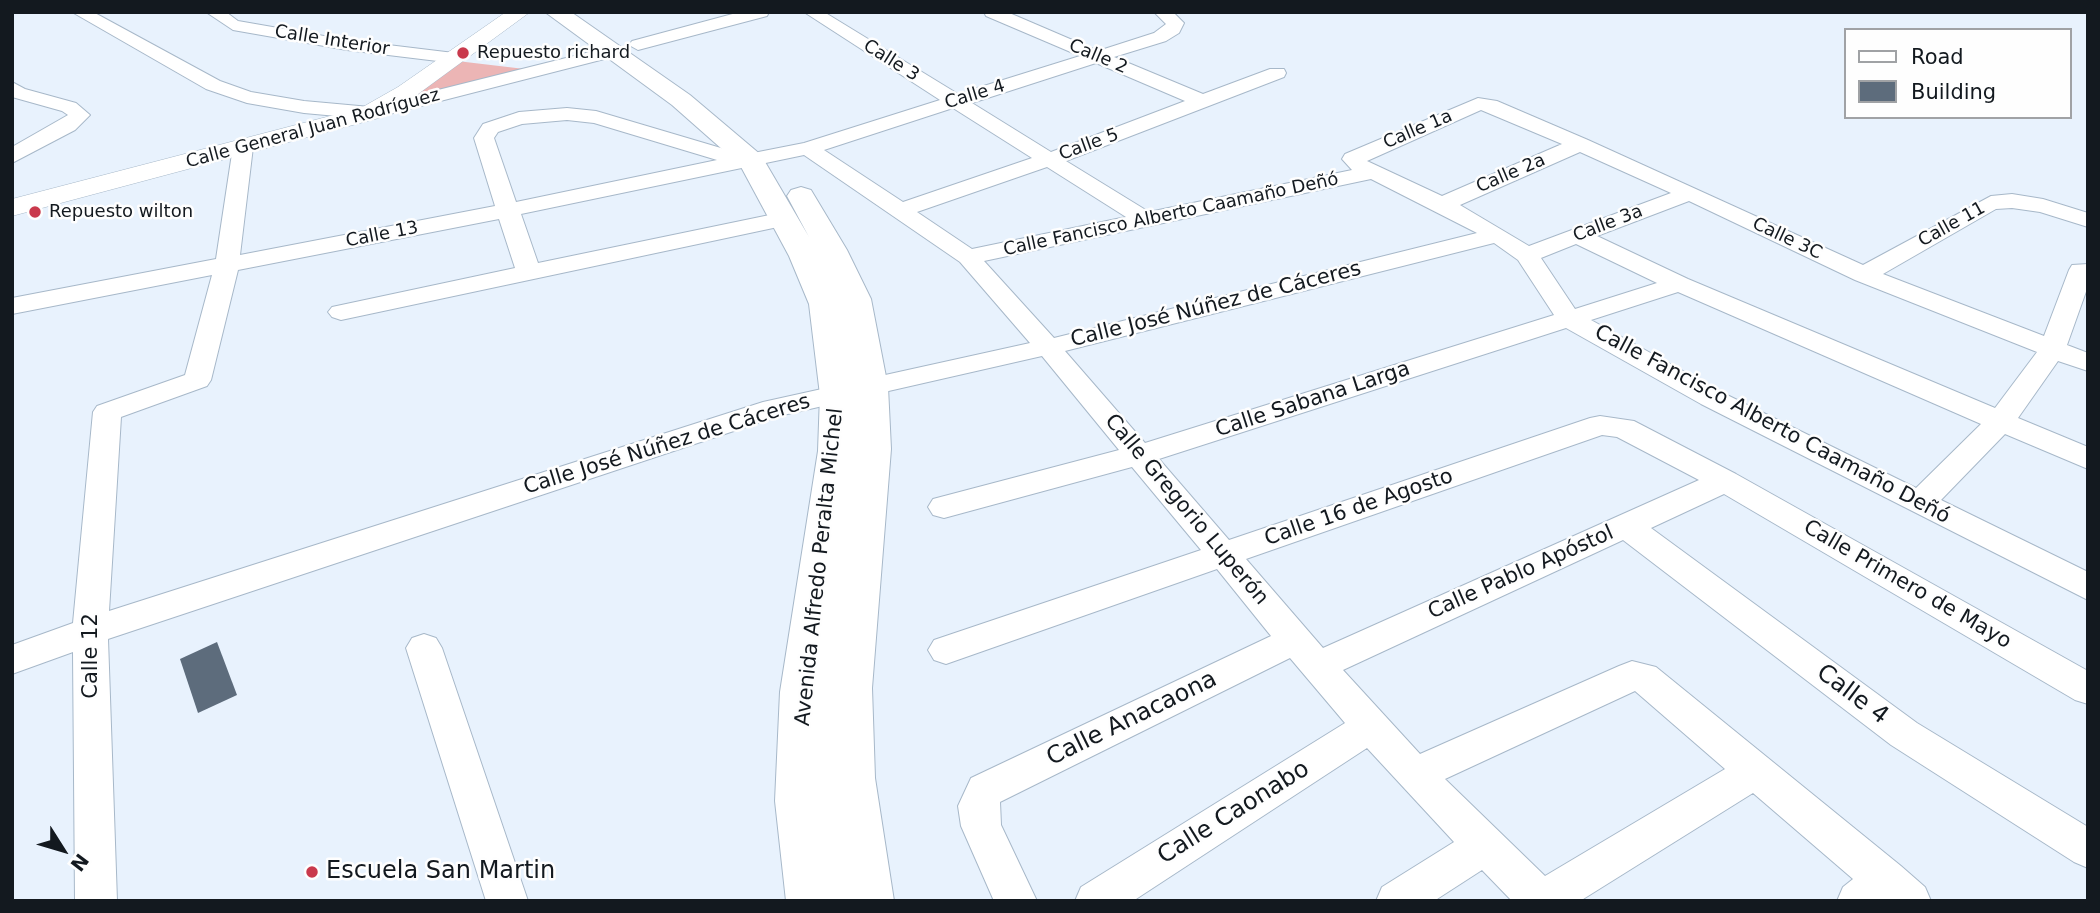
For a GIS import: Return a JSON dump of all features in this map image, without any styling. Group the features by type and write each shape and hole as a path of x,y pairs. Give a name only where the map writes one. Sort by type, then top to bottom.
{"main road":[{"name":"Avenida Alfredo Peralta Michel","path":"556,12 626,48 731,113"},
{"name":"Avenida Alfredo Peralta Michel","path":"587,12 681,100 766,153 832,250 855,299 870,387 872,449 847,503 804,692 801,801 814,901"},
{"name":"Avenida Alfredo Peralta Michel","path":"766,153 784,219 825,304 838,395 837,451 847,503 850,778 867,901"}],"street":[{"path":"80,12 213,85 247,97 304,107 370,113 406,92 520,12"},
{"name":"Calle Interior","path":"214,12 233,25 347,45 454,58"},
{"name":"Calle General Juan Rodríguez","path":"12,208 761,12"},
{"name":"Calle 3","path":"812,12 1148,220"},
{"name":"Calle 2","path":"992,12 1204,102"},
{"name":"Calle 4","path":"766,153 955,101 1168,33 1175,23 1162,12"},
{"name":"Calle 5","path":"899,211 1051,159 1277,73"},
{"path":"12,88 18,93 69,107 80,115 68,126 32,143 12,157"},
{"name":"Calle 1a","path":"1364,168 1354,158 1478,104 1490,104"},
{"name":"Calle 3C","path":"1490,104 1690,193 1864,275 2088,363"},
{"name":"Calle Gregorio Luperón","path":"508,210 484,138 491,128 519,118 567,114 596,117 724,155 766,153 899,211 968,257 1048,347 1306,653 1414,775 1542,901"},
{"name":"Calle 2a","path":"1442,204 1581,144"},
{"path":"227,265 243,147"},
{"name":"Calle 13","path":"12,306 508,210 766,153"},
{"name":"Calle Fancisco Alberto Caamaño Deñó","path":"968,257 1148,220 1364,168 1442,204 1498,235 1527,255 1569,318 1712,398 2088,587"},
{"name":"Calle 3a","path":"1527,255 1690,193"},
{"name":"Calle 11","path":"1864,275 1991,203 2012,201 2032,204 2088,220"},
{"path":"508,210 528,271"},
{"path":"341,312 784,219"},
{"name":"Calle José Núñez de Cáceres","path":"12,660 90,631 773,408 1048,347 1498,235"},
{"path":"1577,236 1679,284 2088,459"},
{"name":"Calle 12","path":"96,901 90,631 107,412 197,380 227,265"},
{"path":"1920,503 2000,422 2052,350 2081,270"},
{"name":"Calle Sabana Larga","path":"944,507 1139,456 1679,284"},
{"name":"Calle 16 de Agosto","path":"946,650 1600,425 1624,428 1725,481"},
{"name":"Calle Pablo Apóstol","path":"1306,653 1626,526 1725,481"},
{"name":"Calle Primero de Mayo","path":"1725,481 2088,689"},
{"name":"Calle 4","path":"1626,526 1904,734 2088,849"},
{"path":"424,648 507,901"},
{"name":"Calle Anacaona","path":"1016,901 981,826 978,806 985,790 1306,653"},
{"path":"1414,775 1632,676 1643,677 1757,771 1885,894"},
{"name":"Calle Caonabo","path":"1096,901 1371,726"},
{"path":"1542,901 1757,771"},
{"path":"1397,901 1485,845"}],"shaded area":[{"path":"457,61 533,70 391,103"}],"building":[{"path":"217,642 237,695 198,713 180,659"}],"place":[{"name":"Repuesto richard","path":"463,53"},
{"name":"Repuesto wilton","path":"35,212"},
{"name":"Escuela San Martin","path":"312,872"}]}
